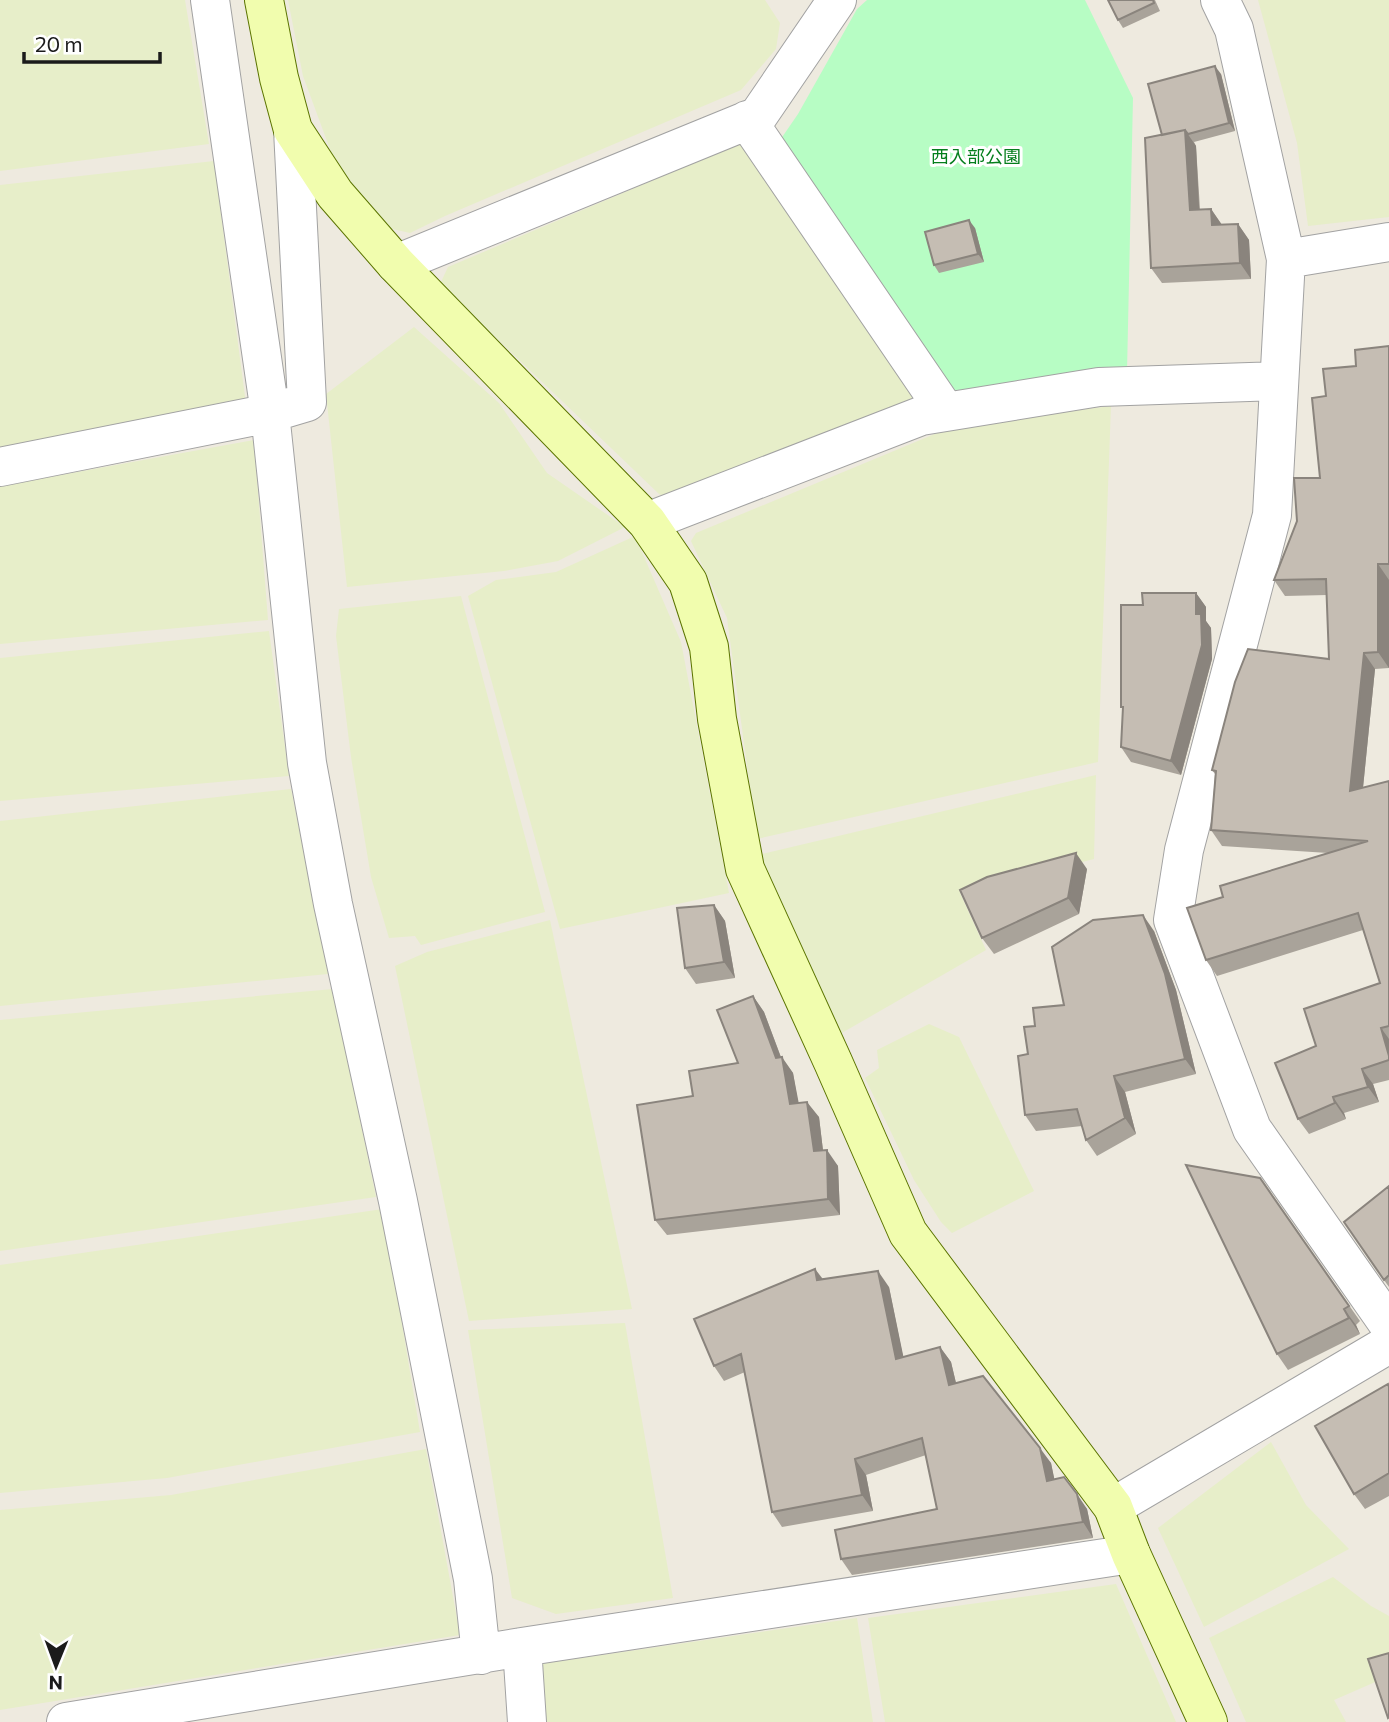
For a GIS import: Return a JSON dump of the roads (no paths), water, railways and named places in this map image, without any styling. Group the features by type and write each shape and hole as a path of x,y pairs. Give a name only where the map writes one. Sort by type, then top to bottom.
{"street":[{"path":"210,0 270,413 307,763 333,904 398,1201 465,1538 481,1655"},
{"path":"0,467 270,413 307,402 293,130 279,78 264,0"},
{"path":"396,264 758,116 836,0"},
{"path":"1220,0 1234,29 1286,259 1272,515 1184,850 1173,920 1252,1129 1389,1325"},
{"path":"747,120 946,412"},
{"path":"293,130 335,194 396,264 647,522 688,582 709,647 717,719 745,869 908,1234 1113,1507 1131,1554 1208,1722"},
{"path":"1286,259 1389,242"},
{"path":"647,522 921,416 1099,387 1279,381"},
{"path":"1113,1507 1389,1344"},
{"path":"66,1722 522,1647 1131,1554"},
{"path":"522,1647 527,1722"}],"park label":[{"name":"西入部公園","path":"976,156"}]}
